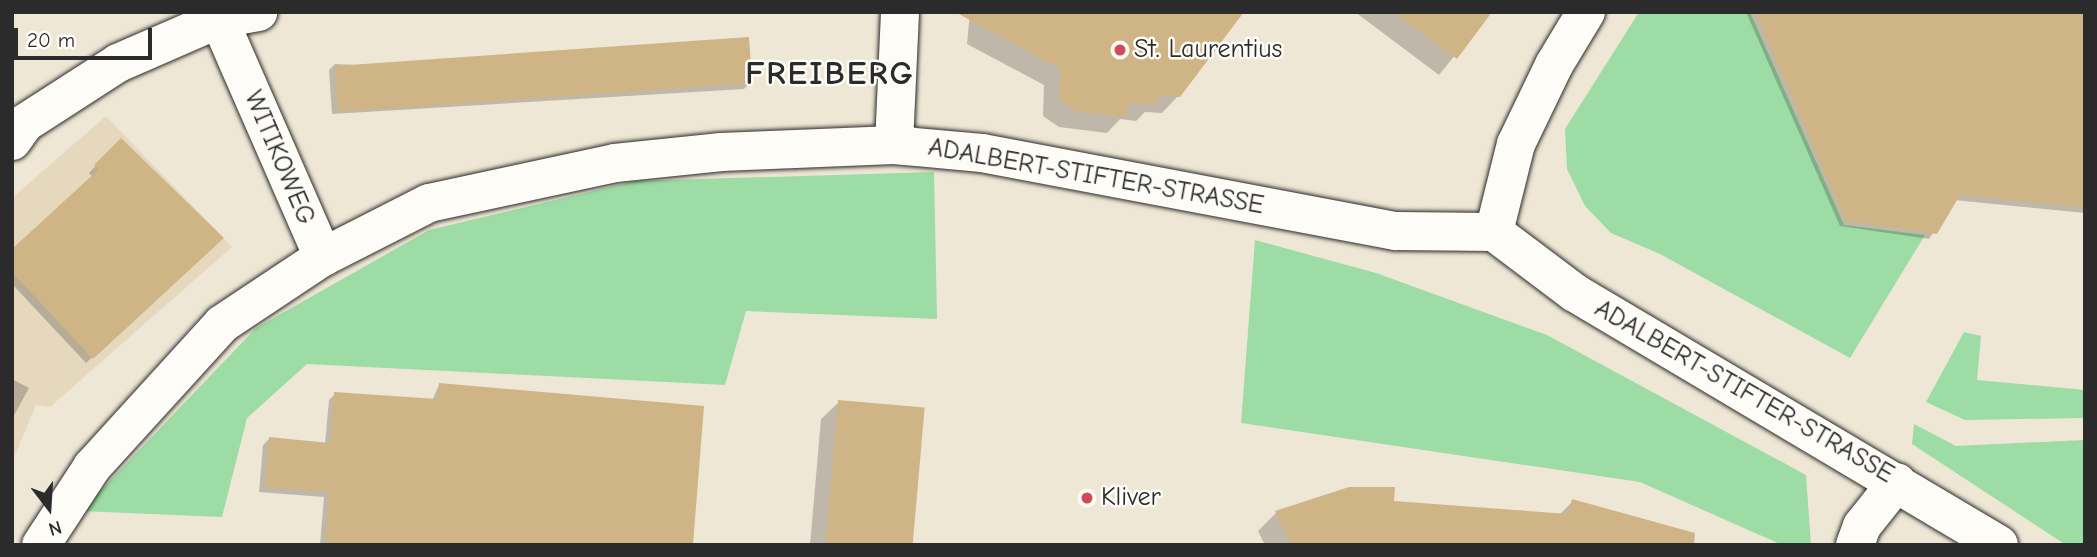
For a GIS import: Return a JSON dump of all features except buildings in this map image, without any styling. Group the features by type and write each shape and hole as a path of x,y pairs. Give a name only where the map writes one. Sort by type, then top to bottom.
{"street":[{"path":"17,122 118,63 219,19 258,12"},
{"path":"894,145 900,12"},
{"path":"1494,232 1516,144 1554,65 1586,12"},
{"name":"WITIKOWEG","path":"219,19 323,257"},
{"name":"ADALBERT-STIFTER-STRASSE","path":"41,545 92,467 222,324 323,257 429,203 615,163 721,152 894,145 982,153 1396,231 1494,232 1575,293 1999,545"},
{"path":"1856,545 1862,526 1897,482"}],"shaded area":[{"path":"106,116 232,247 50,407 36,405 12,462 12,198"}],"green space":[{"path":"1639,12 1750,12 1844,225 1925,235 1850,358 1660,254 1611,233 1585,206 1567,169 1565,129"},
{"path":"934,172 937,319 746,311 725,385 307,364 247,418 222,517 81,511 256,328 429,230 635,181"},
{"path":"1255,240 1376,273 1547,335 1806,475 1811,545 1782,545 1640,482 1241,423"},
{"path":"1964,332 1981,336 1977,380 2085,390 2085,418 1965,420 1926,402"},
{"path":"1914,424 1956,446 2085,440 2085,545 2066,545 1912,444"}],"place":[{"name":"St. Laurentius","path":"1120,50"},
{"name":"Kliver","path":"1087,498"}],"district":[{"name":"FREIBERG","path":"830,74"}]}
